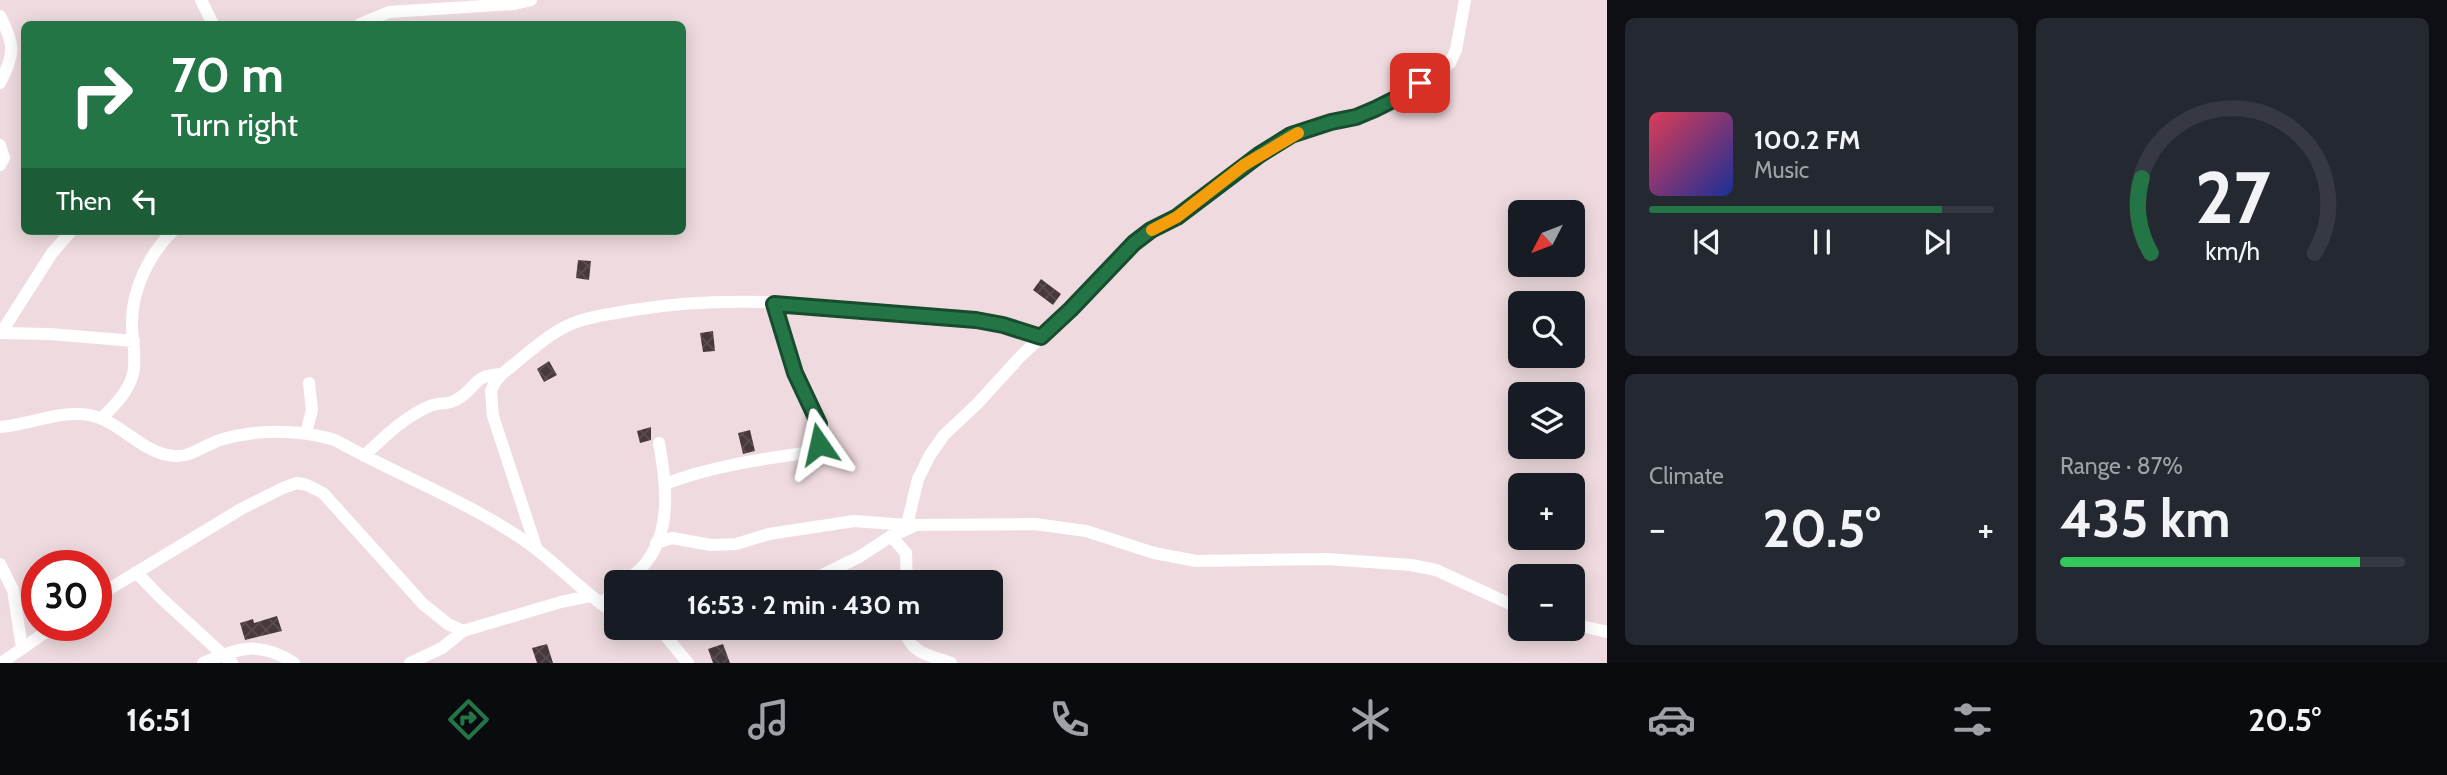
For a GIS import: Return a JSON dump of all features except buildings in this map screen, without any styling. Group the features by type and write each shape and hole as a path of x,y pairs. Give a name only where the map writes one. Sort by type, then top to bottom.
{"street":[{"path":"201,0 212,21"},
{"path":"367,21 389,12 515,4 531,0"},
{"path":"832,570 906,526 918,479 944,435 978,404 1134,243 1151,230 1177,217 1259,155 1291,135 1356,117 1391,101 1441,70 1450,63 1456,50 1465,0"},
{"path":"0,16 12,48 12,54 1,77"},
{"path":"0,145 4,158 0,165"},
{"path":"0,333 52,253 68,235"},
{"path":"102,418 133,375 136,353 132,324 136,294 150,258 170,235"},
{"path":"537,550 493,416 491,391 502,374 555,332 574,323 615,313 713,301 976,320 1041,337"},
{"path":"665,484 732,465 811,452 819,444 819,424 795,373 774,304"},
{"path":"0,333 134,341"},
{"path":"364,456 416,413 436,403 456,400 485,376 502,374"},
{"path":"306,433 312,410 309,383"},
{"path":"0,427 58,416 89,415 102,418 169,456 189,454 218,441 256,433 306,433 335,440 481,514 537,550 604,606"},
{"path":"638,570 647,562 656,543 666,506 659,443"},
{"path":"112,587 241,509 283,488 297,484 307,485 323,494 430,610 448,624 463,631"},
{"path":"656,543 672,538 711,545 736,544 769,534 854,521 906,526 1035,524 1086,531 1154,553 1196,561 1327,559 1411,565 1436,570 1508,602"},
{"path":"891,536 906,553 906,570"},
{"path":"0,564 15,597 22,648"},
{"path":"136,572 227,659"},
{"path":"410,663 442,648 463,631 561,602 595,600 604,596"},
{"path":"1585,627 1607,632"},
{"path":"669,640 688,663"},
{"path":"907,640 914,648 951,663"},
{"path":"1,663 32,641"},
{"path":"203,663 227,659 253,648 275,652 294,663"}],"slow traffic":[{"path":"1152,230 1199,202 1244,165 1298,133"}],"route":[{"path":"819,444 819,424 795,373 774,304 976,320 1041,337 1134,243 1199,202 1244,165 1291,135 1356,117 1403,95 1420,83"}]}
